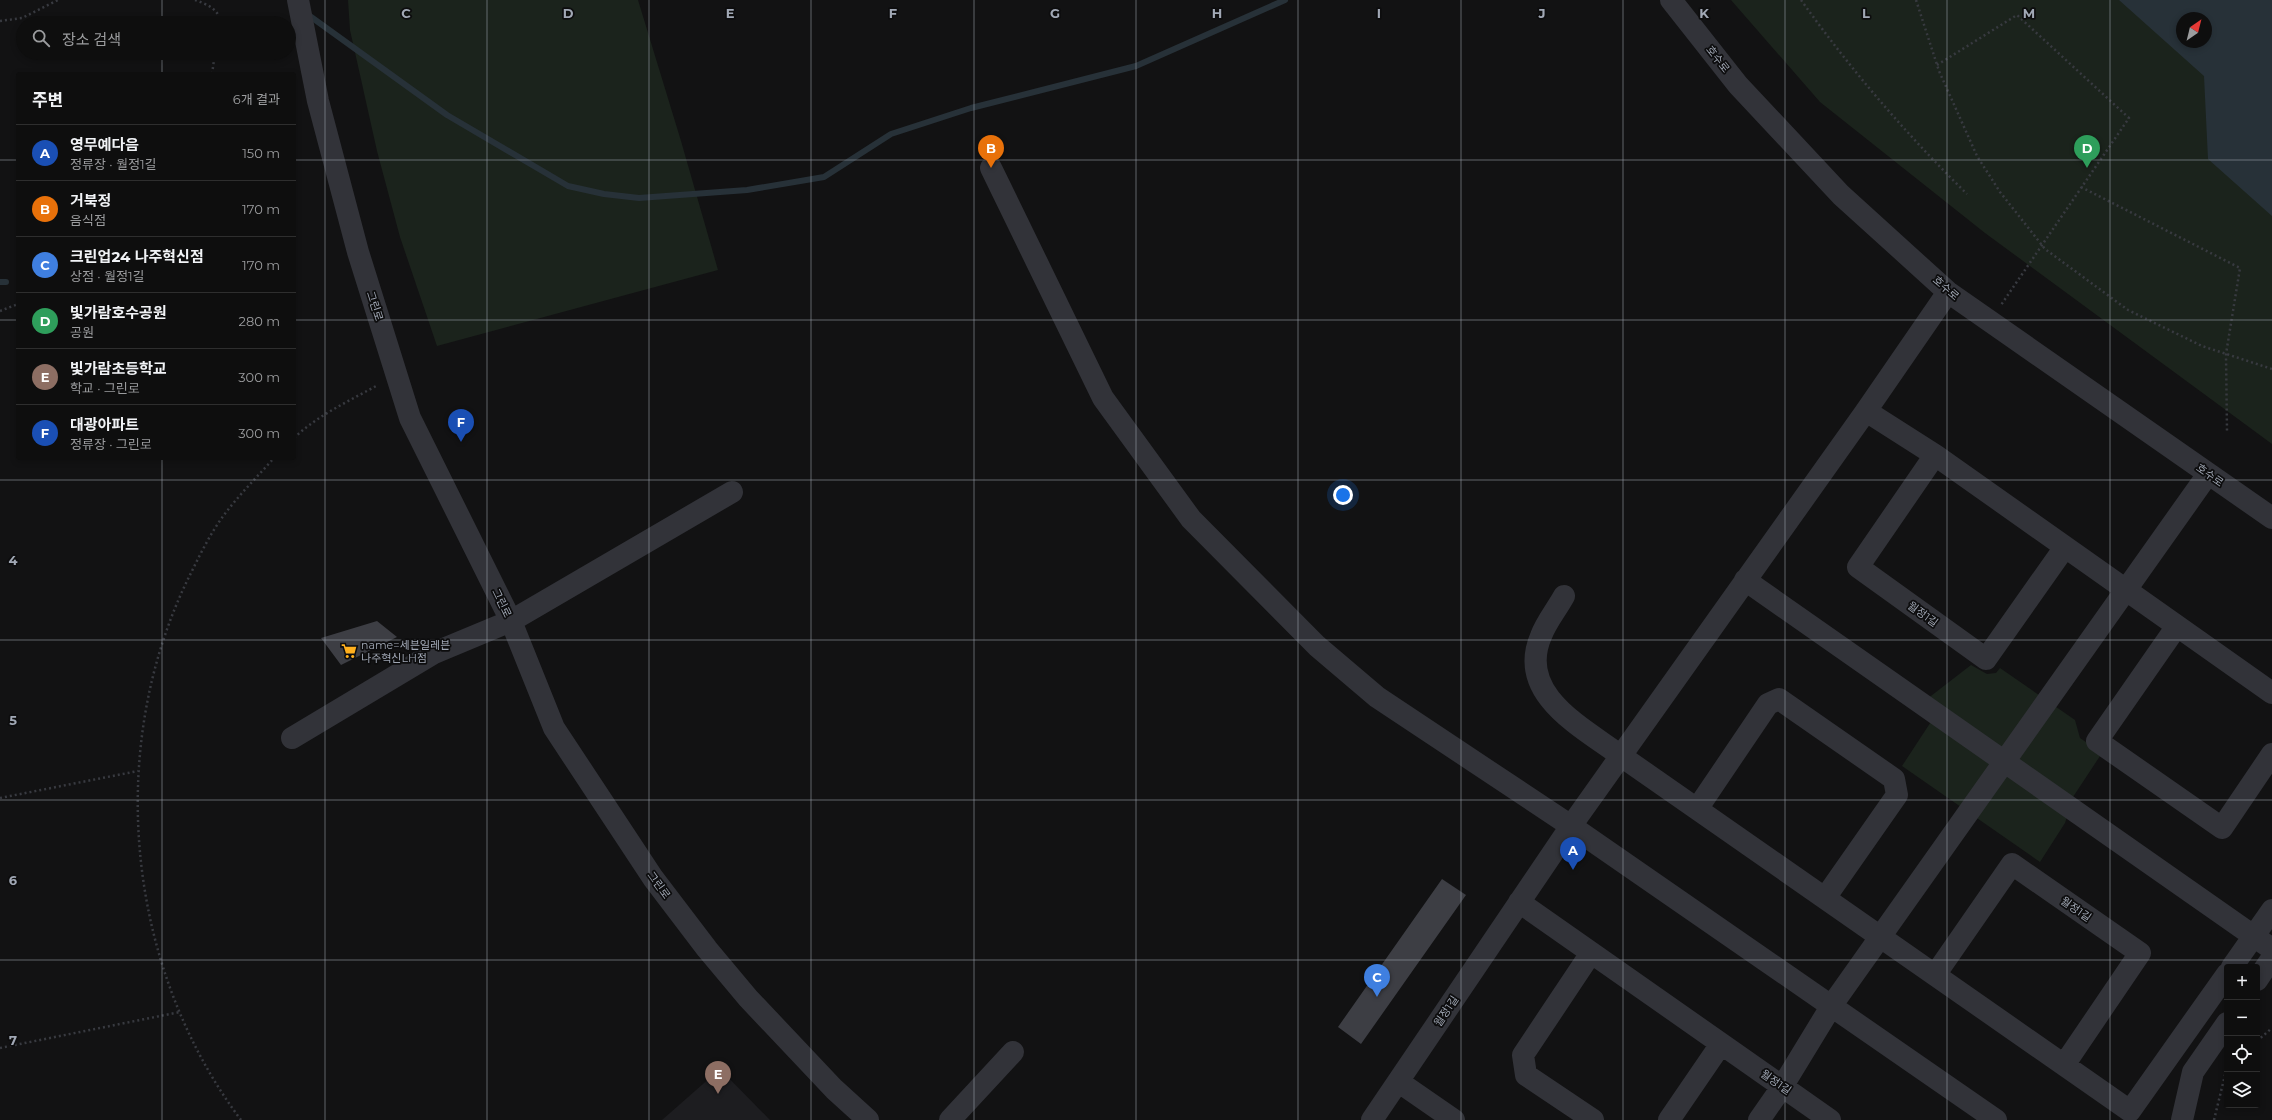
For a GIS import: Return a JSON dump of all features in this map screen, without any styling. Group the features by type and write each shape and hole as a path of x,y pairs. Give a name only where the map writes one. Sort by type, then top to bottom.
{"street":[{"name":"그린로","path":"298,0 310,65 358,252 410,418 511,621 554,728 653,878 707,949 748,998 834,1088 868,1120"},
{"name":"호수로","path":"1671,0 1738,85 1841,195 1948,292 2272,518"},
{"path":"991,168 1103,398 1191,519 1317,646 1377,697 1571,826 1832,1005 1996,1120"},
{"name":"월정1길","path":"1372,1120 1571,826 1866,411 1948,292"},
{"path":"1866,411 1935,455 2272,693"},
{"name":"월정1길","path":"1935,455 1858,567 1986,659 2065,547"},
{"path":"1759,1120 1782,1087 1832,1005 2004,760 2208,474"},
{"path":"292,738 434,653 511,621 732,492"},
{"path":"1745,580 2272,949"},
{"path":"1564,596 1540,637 1534,667 1538,678 1555,707 1621,756 2130,1111 2224,978"},
{"path":"2177,626 2096,741 2222,828 2272,754"},
{"path":"1697,809 1768,704 1780,699 1894,779 1896,795 1825,898"},
{"name":"월정1길","path":"1934,975 2012,864 2140,953 2064,1065"},
{"name":"월정1길","path":"1519,902 1830,1120"},
{"path":"2234,964 2272,910"},
{"path":"1591,953 1523,1055 1526,1075 1593,1120"},
{"path":"2260,976 2272,958"},
{"path":"2182,1120 2192,1072 2224,1026"},
{"path":"1669,1120 1721,1044"},
{"path":"950,1120 1013,1052"},
{"path":"1399,1082 1454,1120"}],"path":[{"path":"26,16 58,0"},
{"path":"195,0 208,4 215,10 217,16"},
{"path":"1801,0 1828,38 1881,103 1921,148 1967,194"},
{"path":"1916,0 1937,65 1954,108 1976,156 2000,192 2041,244 2128,310 2202,346 2272,369"},
{"path":"1937,65 2017,15 2129,118 2041,244 1990,322"},
{"path":"0,21 16,19"},
{"path":"212,72 214,60"},
{"path":"2081,187 2240,268 2226,354 2227,431"},
{"path":"0,311 16,305"},
{"path":"296,436 306,427 327,413 396,374"},
{"path":"241,1120 226,1100 205,1064 180,1012 155,941 145,894 139,838 138,771 146,707 154,672 166,629 182,590 200,554 224,515 272,460"},
{"path":"0,798 138,771"},
{"path":"0,1048 180,1012"},
{"path":"2260,1038 2272,1028"},
{"path":"2214,1120 2226,1072"}],"shaded area":[{"path":"348,0 638,0 718,270 437,346 400,237 377,151 350,30"},
{"path":"1731,0 2272,0 2272,444 1985,233 1820,102"},
{"path":"2119,0 2272,0 2272,216 2208,159 2204,76"},
{"path":"1971,665 1987,674 1996,673 2000,668 2075,720 2080,738 2102,753 2073,797 2065,823 2040,862 1902,766 1940,708 1927,699"},
{"path":"720,1069 770,1120 662,1120"}],"building":[{"name":"name=세븐일레븐 나주혁신LH점","path":"377,621 397,637 341,665 321,638"},
{"path":"1442,879 1466,895 1361,1044 1338,1027"}],"waterway":[{"path":"307,14 447,115 568,186 604,194 639,198 747,190 824,177 891,134 971,108 1136,66 1285,0"},
{"path":"0,282 6,282"}],"place":[{"name":"거북정","path":"991,168"},
{"name":"빛가람호수공원","path":"2087,168"},
{"name":"대광아파트","path":"461,442"},
{"name":"name=세븐일레븐 나주혁신LH점","path":"349,651"},
{"name":"영무예다음","path":"1573,870"},
{"name":"크린업24 나주혁신점","path":"1377,997"},
{"name":"빛가람초등학교","path":"718,1094"}]}
